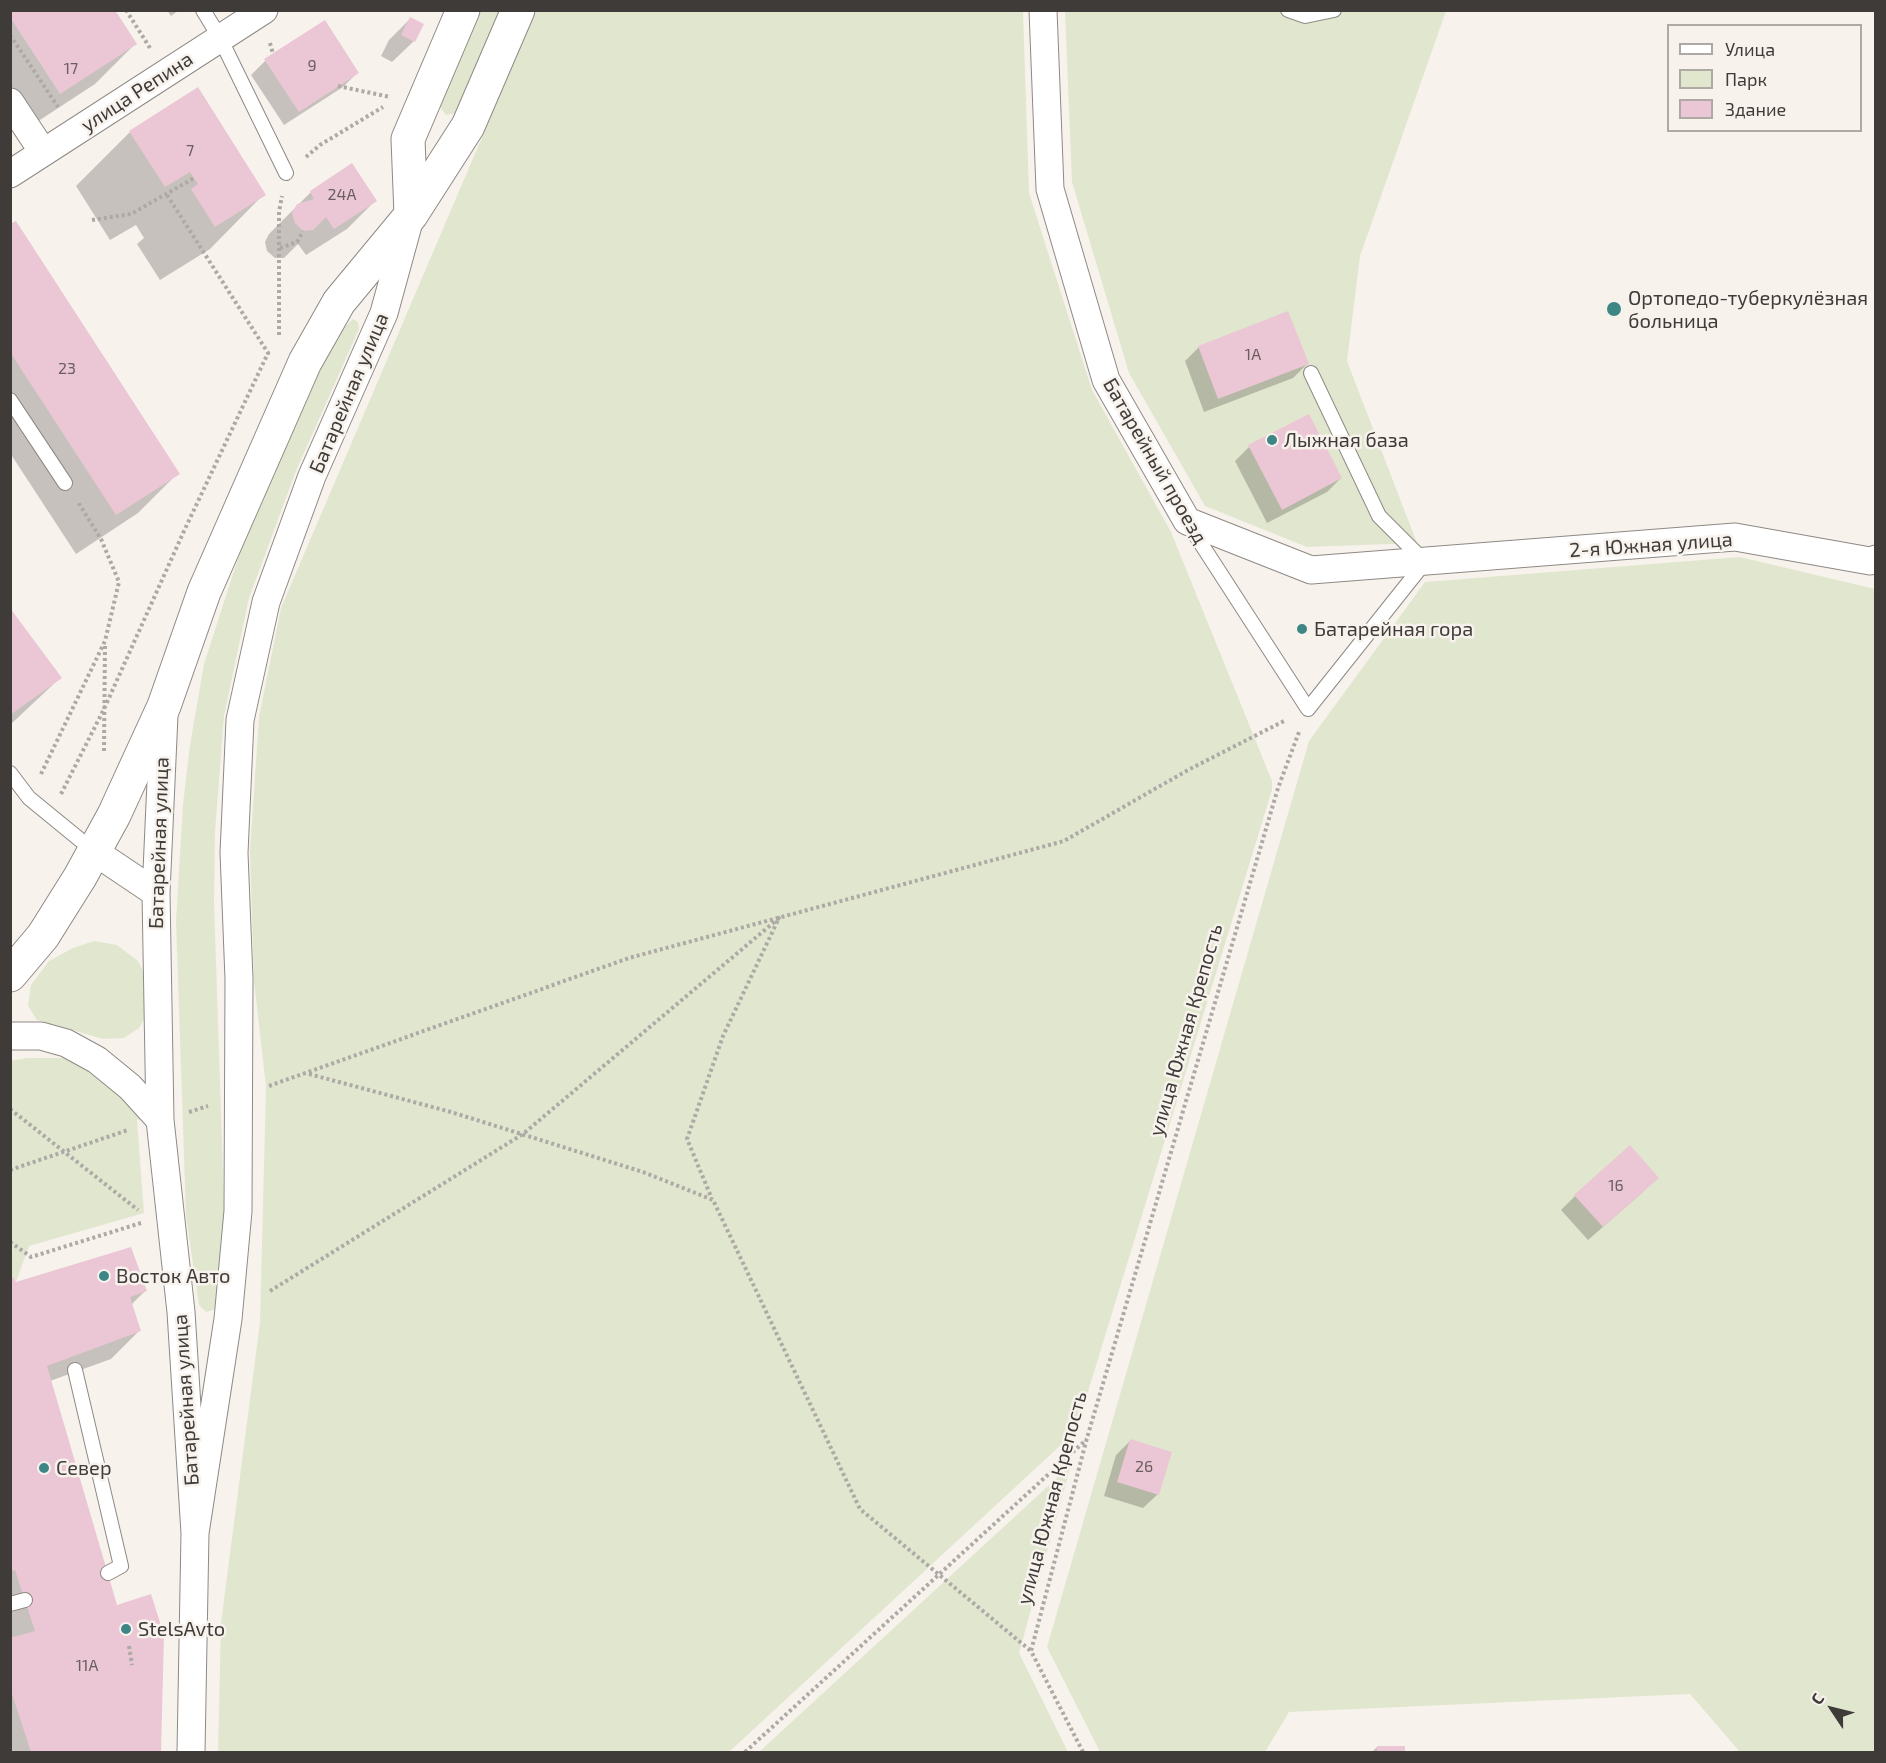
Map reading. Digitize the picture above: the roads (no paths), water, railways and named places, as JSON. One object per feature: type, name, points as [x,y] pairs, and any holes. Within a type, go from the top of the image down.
[{"type":"street","name":"улица Репина","points":[[10,174],[264,10]]},
{"type":"street","name":"Батарейная улица","points":[[195,1533],[228,1319],[238,1211],[239,979],[234,853],[240,720],[266,602],[312,477],[384,313],[411,214],[408,139],[463,10]]},
{"type":"street","name":"Батарейная улица","points":[[191,1752],[195,1533],[156,893],[164,706],[204,592],[305,362],[339,302],[411,214],[468,126],[518,10]]},
{"type":"street","name":"Батарейный проезд","points":[[1043,10],[1050,189],[1106,380],[1187,521]]},
{"type":"street","points":[[10,102],[43,153]]},
{"type":"street","name":"2-я Южная улица","points":[[1187,521],[1311,570],[1736,537],[1870,561],[1875,559]]},
{"type":"street","points":[[10,975],[43,936],[95,852],[164,706]]},
{"type":"street","points":[[95,852],[156,893]]},
{"type":"street","points":[[10,1036],[41,1036],[66,1043],[97,1060],[171,1117]]},
{"type":"lane","points":[[203,10],[220,38],[286,173]]},
{"type":"lane","points":[[1288,10],[1305,16],[1334,10]]},
{"type":"lane","points":[[1311,373],[1379,516],[1425,562]]},
{"type":"lane","points":[[10,400],[65,483]]},
{"type":"lane","name":"Батарейный проезд","points":[[1187,521],[1308,709],[1425,562]]},
{"type":"lane","points":[[10,773],[29,798],[49,817],[95,852]]},
{"type":"lane","points":[[75,1370],[121,1566],[108,1574]]},
{"type":"lane","points":[[10,1604],[25,1600]]},
{"type":"place","name":"Ортопедо-туберкулёзная больница","points":[[1614,309]]},
{"type":"place","name":"Лыжная база","points":[[1272,440]]},
{"type":"place","name":"Батарейная гора","points":[[1302,629]]},
{"type":"place","name":"Восток Авто","points":[[104,1276]]},
{"type":"place","name":"Север","points":[[44,1468]]},
{"type":"place","name":"StelsAvto","points":[[126,1629]]}]
